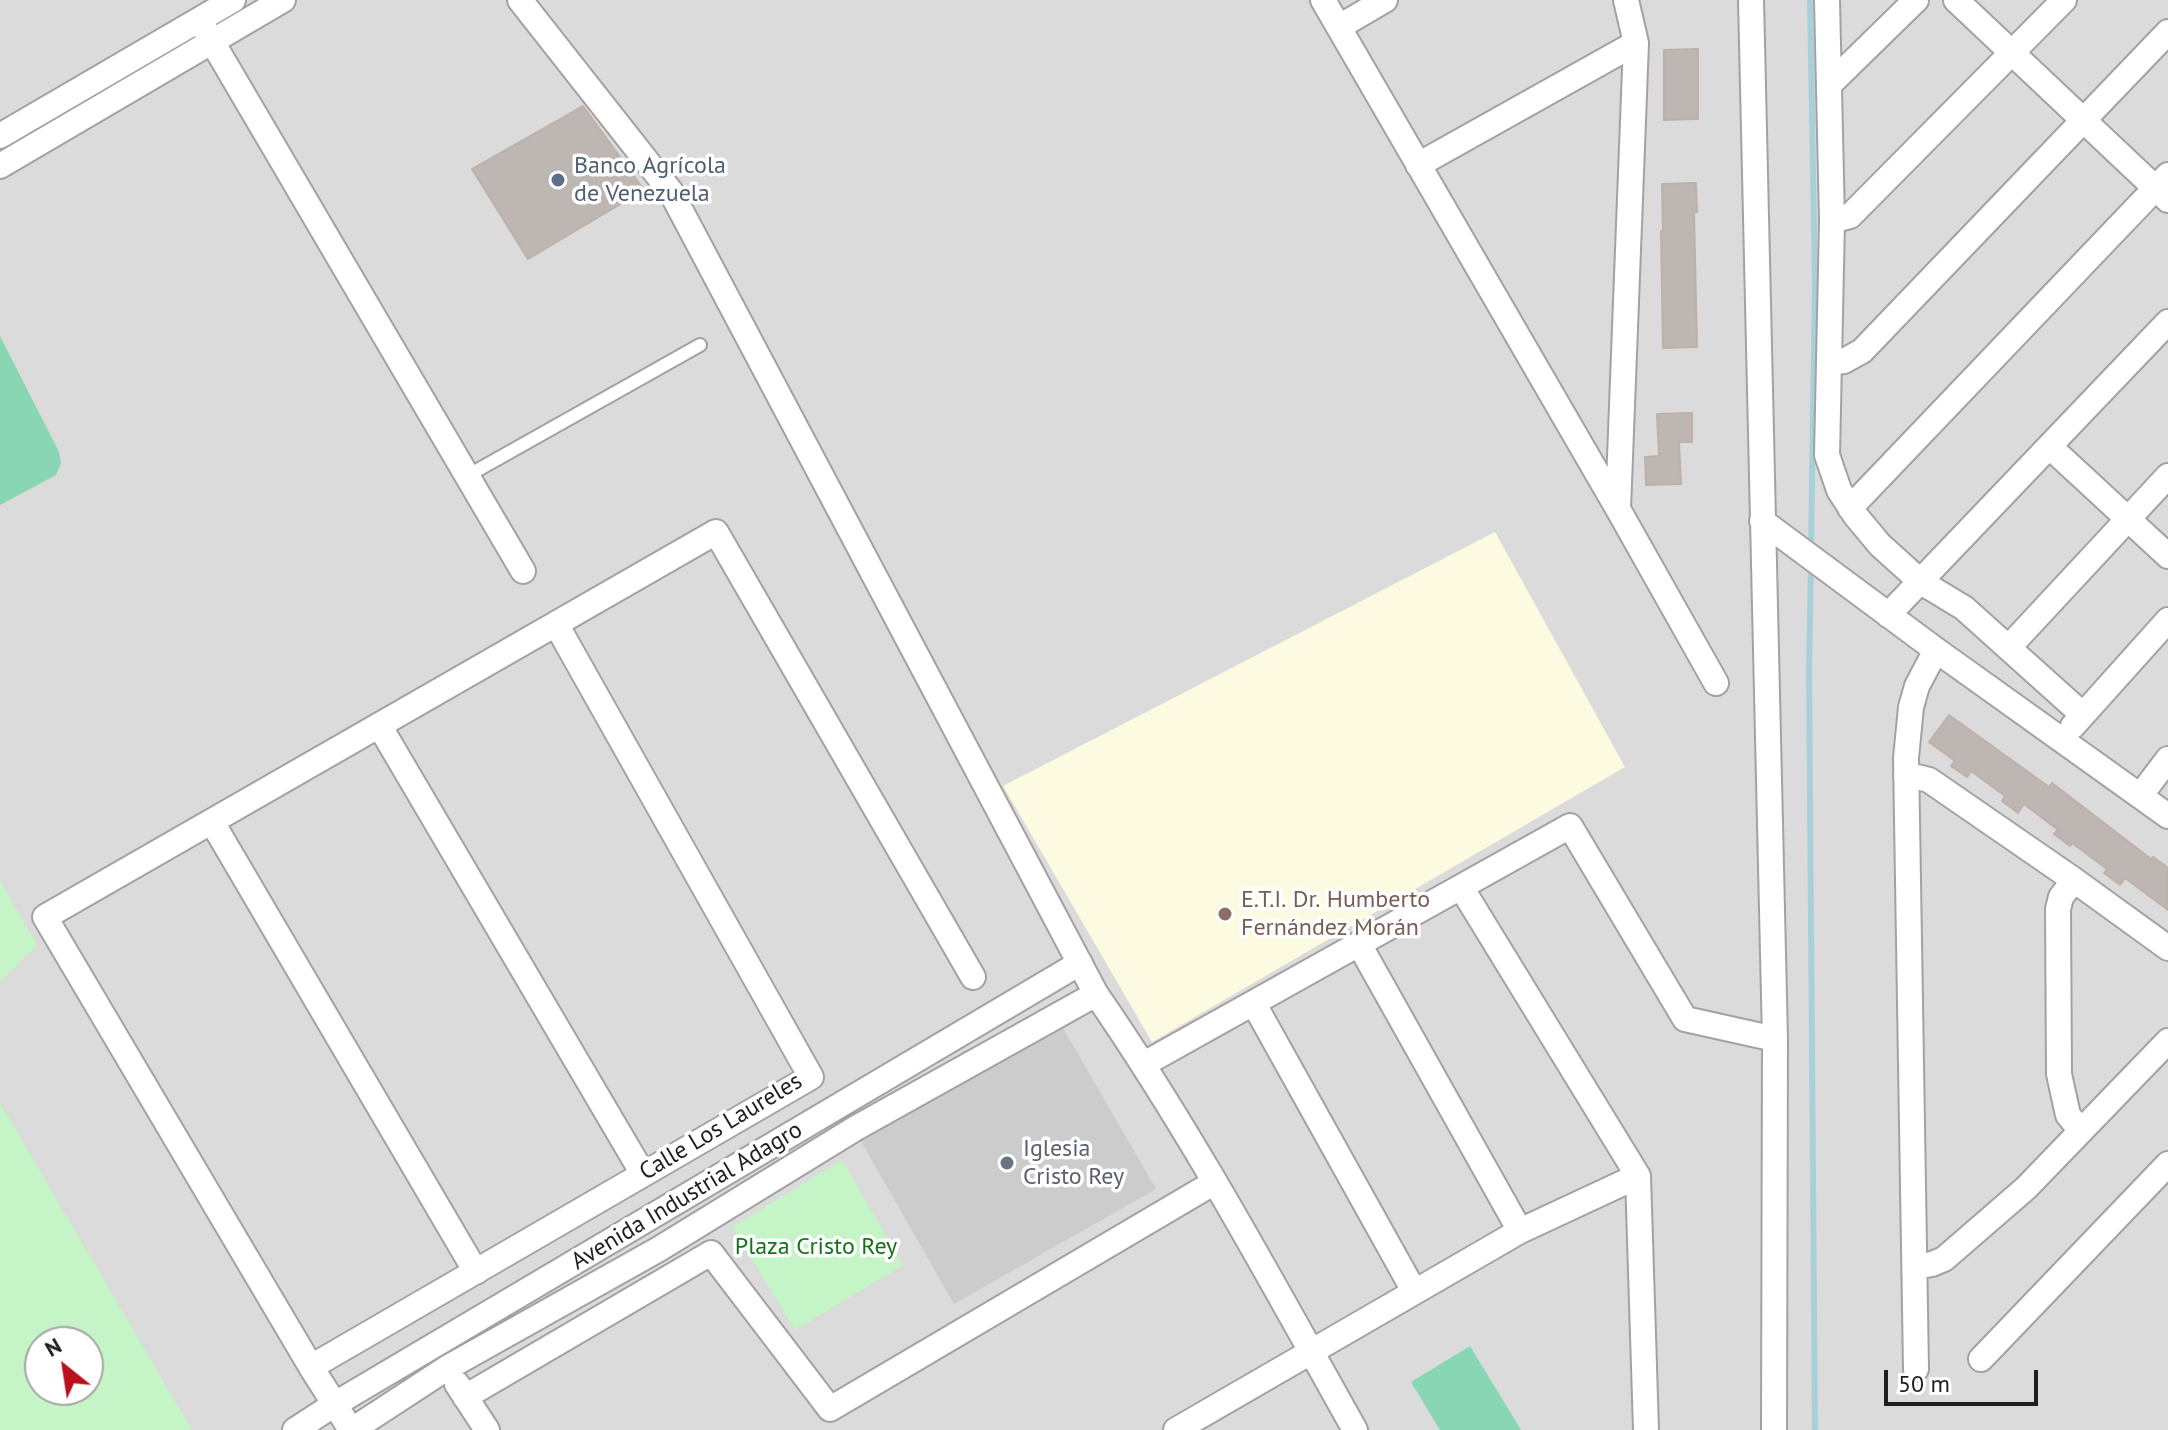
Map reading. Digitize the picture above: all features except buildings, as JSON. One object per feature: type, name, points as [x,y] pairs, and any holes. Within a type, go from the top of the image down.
[{"type":"street","points":[[0,166],[206,31],[233,0]]},
{"type":"street","points":[[0,136],[206,31],[283,0]]},
{"type":"street","points":[[520,0],[671,192],[1096,994],[1144,1064],[1215,1182],[1355,1430]]},
{"type":"street","points":[[1323,0],[1716,683]]},
{"type":"street","points":[[1339,27],[1385,0]]},
{"type":"street","points":[[1618,509],[1636,43],[1626,0]]},
{"type":"street","points":[[1751,0],[1775,1039],[1774,1430]]},
{"type":"street","points":[[1827,0],[1832,221],[1827,455],[1839,490],[1880,545],[1921,582],[1964,608],[2082,714]]},
{"type":"street","points":[[1829,85],[1916,0]]},
{"type":"street","points":[[1850,508],[2164,188],[2084,120],[1956,0]]},
{"type":"street","points":[[1832,221],[1850,216],[2064,0]]},
{"type":"street","points":[[206,31],[523,571]]},
{"type":"street","points":[[1829,363],[1844,361],[1862,351],[2168,32]]},
{"type":"street","points":[[1418,165],[1636,43]]},
{"type":"street","points":[[1888,615],[2168,322]]},
{"type":"street","points":[[2050,447],[2168,556]]},
{"type":"street","points":[[2009,647],[2168,476]]},
{"type":"street","points":[[1762,521],[2168,816]]},
{"type":"street","points":[[352,1430],[311,1367],[45,917],[716,532],[973,977]]},
{"type":"street","points":[[2062,741],[2082,714],[2168,620]]},
{"type":"street","name":"Calle Los Laureles","points":[[311,1367],[811,1077],[556,624]]},
{"type":"street","points":[[1916,1369],[1906,776],[1911,707],[1917,686],[1936,650]]},
{"type":"street","points":[[379,725],[643,1174]]},
{"type":"street","points":[[2140,796],[2168,759]]},
{"type":"street","points":[[1906,776],[1929,780],[2168,948]]},
{"type":"street","points":[[212,822],[476,1272]]},
{"type":"street","points":[[1144,1064],[1570,826],[1685,1019],[1775,1039]]},
{"type":"street","points":[[2074,880],[2061,897],[2058,909],[2059,1074],[2068,1115],[2081,1131]]},
{"type":"street","points":[[1461,887],[1638,1176],[1646,1430]]},
{"type":"street","points":[[1359,944],[1520,1231]]},
{"type":"street","name":"Avenida Industrial Adagro","points":[[295,1430],[1080,963]]},
{"type":"street","name":"Avenida Industrial Adagro","points":[[352,1430],[447,1368],[659,1249],[856,1128],[1096,994]]},
{"type":"street","points":[[1254,1004],[1414,1291]]},
{"type":"street","points":[[1915,1267],[1944,1259],[2026,1188],[2168,1041]]},
{"type":"street","points":[[1981,1359],[2168,1164]]},
{"type":"street","points":[[1176,1430],[1520,1231],[1638,1176]]},
{"type":"street","points":[[465,1397],[711,1253],[830,1409],[1215,1182]]},
{"type":"street","points":[[447,1368],[487,1430]]},
{"type":"lane","points":[[467,476],[700,345]]},
{"type":"shaded area","points":[[0,0],[2168,0],[2168,1430],[0,1430]]},
{"type":"shaded area","name":"E.T.I. Dr. Humberto Fernández Morán","points":[[1495,532],[1625,767],[1152,1042],[1003,786]]},
{"type":"shaded area","name":"Iglesia Cristo Rey","points":[[1059,1021],[1156,1189],[954,1304],[858,1136]]},
{"type":"green space","points":[[0,336],[59,452],[61,464],[56,475],[0,505]]},
{"type":"green space","points":[[0,880],[37,945],[0,982]]},
{"type":"green space","points":[[0,1103],[192,1430],[0,1430]]},
{"type":"green space","name":"Plaza Cristo Rey","points":[[842,1160],[903,1265],[795,1330],[732,1227]]},
{"type":"green space","points":[[1470,1346],[1521,1430],[1440,1430],[1411,1382]]},
{"type":"waterway","points":[[1810,0],[1815,286],[1811,548]]},
{"type":"waterway","points":[[1811,564],[1809,669],[1815,1430]]},
{"type":"place","name":"Banco Agrícola de Venezuela","points":[[558,180]]},
{"type":"place","name":"E.T.I. Dr. Humberto Fernández Morán","points":[[1225,914]]},
{"type":"place","name":"Iglesia Cristo Rey","points":[[1007,1163]]}]
